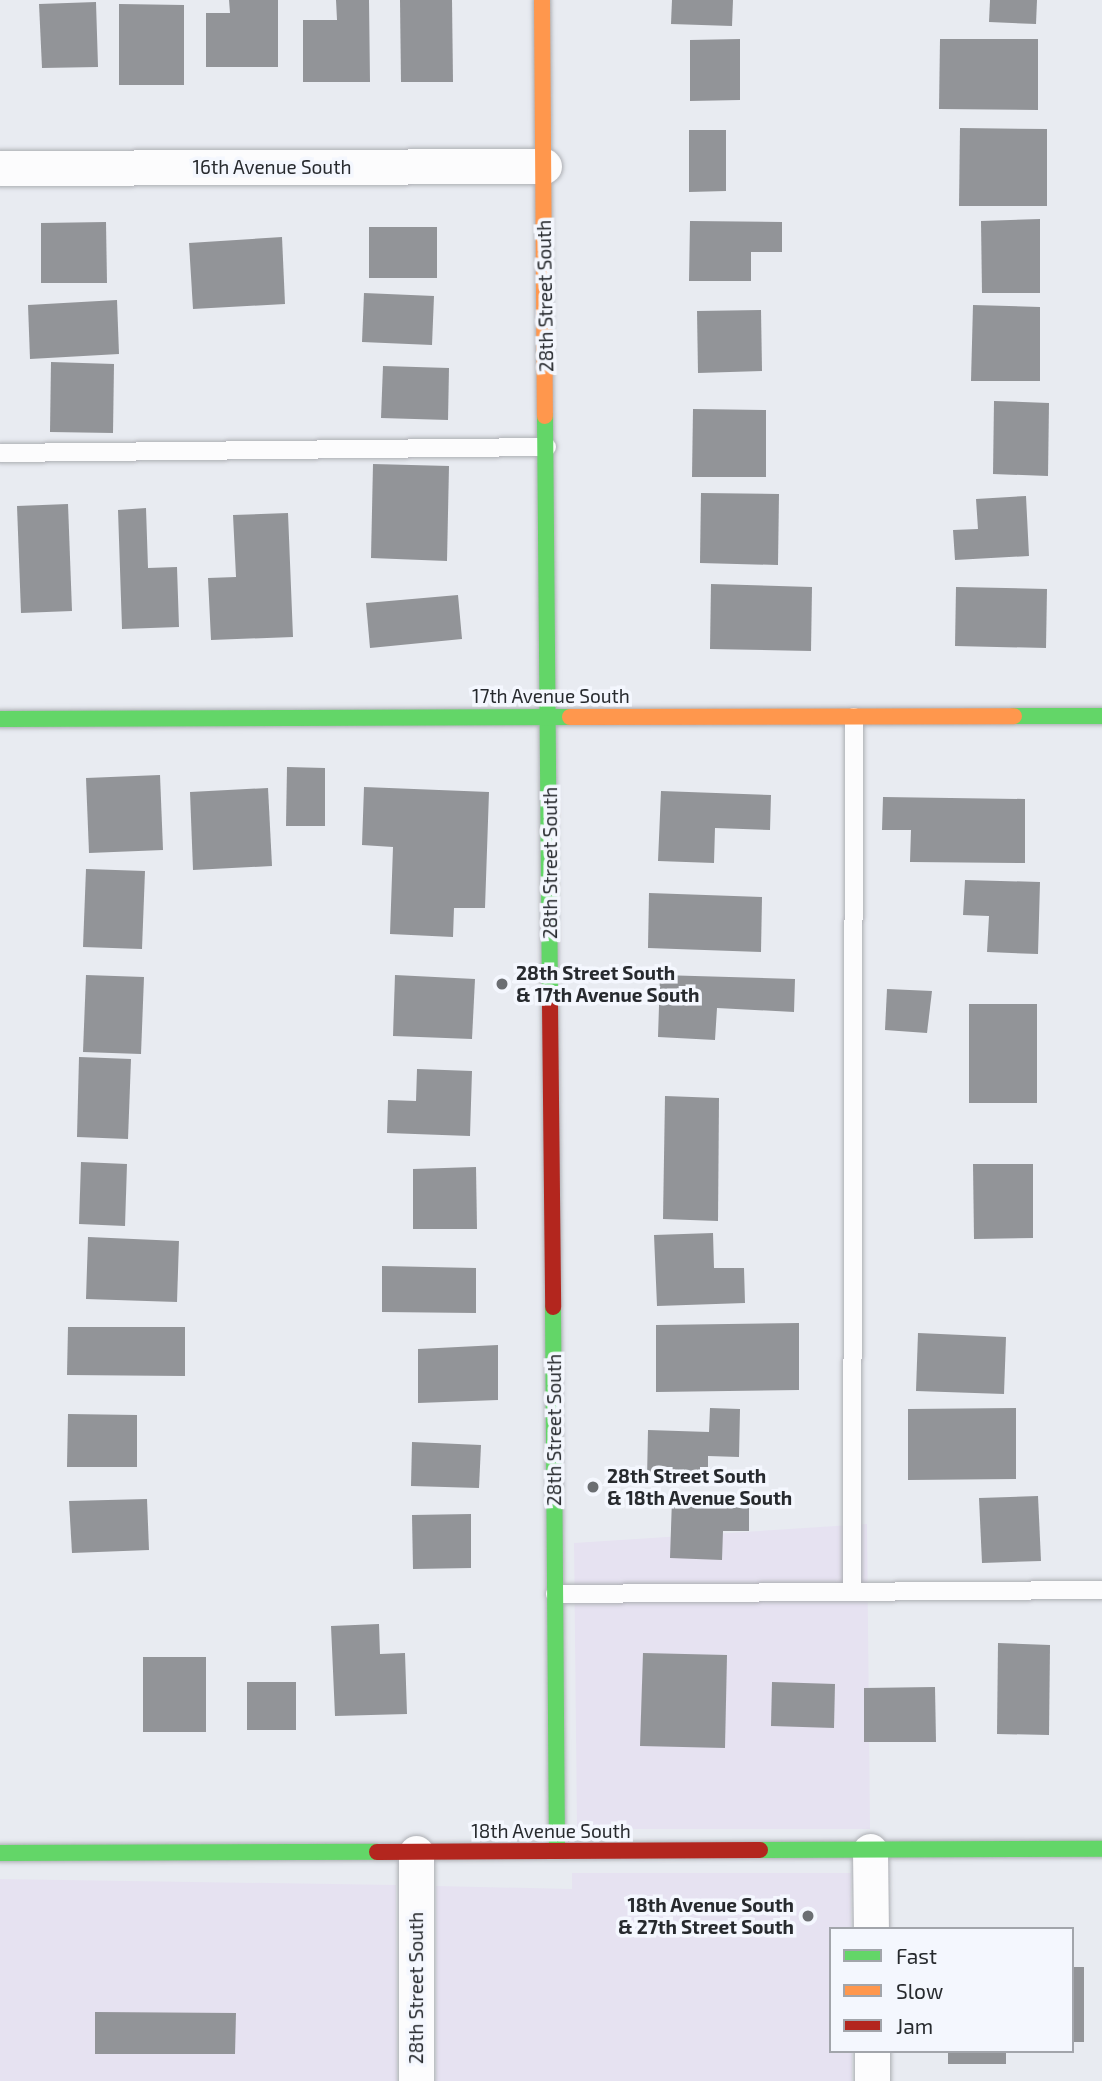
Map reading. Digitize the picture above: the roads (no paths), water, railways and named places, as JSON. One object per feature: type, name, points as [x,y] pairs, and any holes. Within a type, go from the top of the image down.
[{"type":"street","name":"28th Street South","points":[[542,0],[557,1851]]},
{"type":"street","name":"16th Avenue South","points":[[0,168],[544,166]]},
{"type":"street","name":"17th Avenue South","points":[[0,719],[1102,716]]},
{"type":"street","name":"18th Avenue South","points":[[0,1853],[1102,1849]]},
{"type":"street","points":[[870,1851],[871,1927]]},
{"type":"street","name":"28th Street South","points":[[416,1853],[416,2081]]},
{"type":"street","points":[[872,2053],[872,2081]]},
{"type":"lane","points":[[0,453],[547,447]]},
{"type":"lane","points":[[852,1591],[853,717]]},
{"type":"lane","points":[[555,1594],[1102,1590]]},
{"type":"place","name":"28th Street South & 17th Avenue South","points":[[502,984]]},
{"type":"place","name":"28th Street South & 18th Avenue South","points":[[593,1487]]},
{"type":"place","name":"18th Avenue South & 27th Street South","points":[[808,1916]]}]
